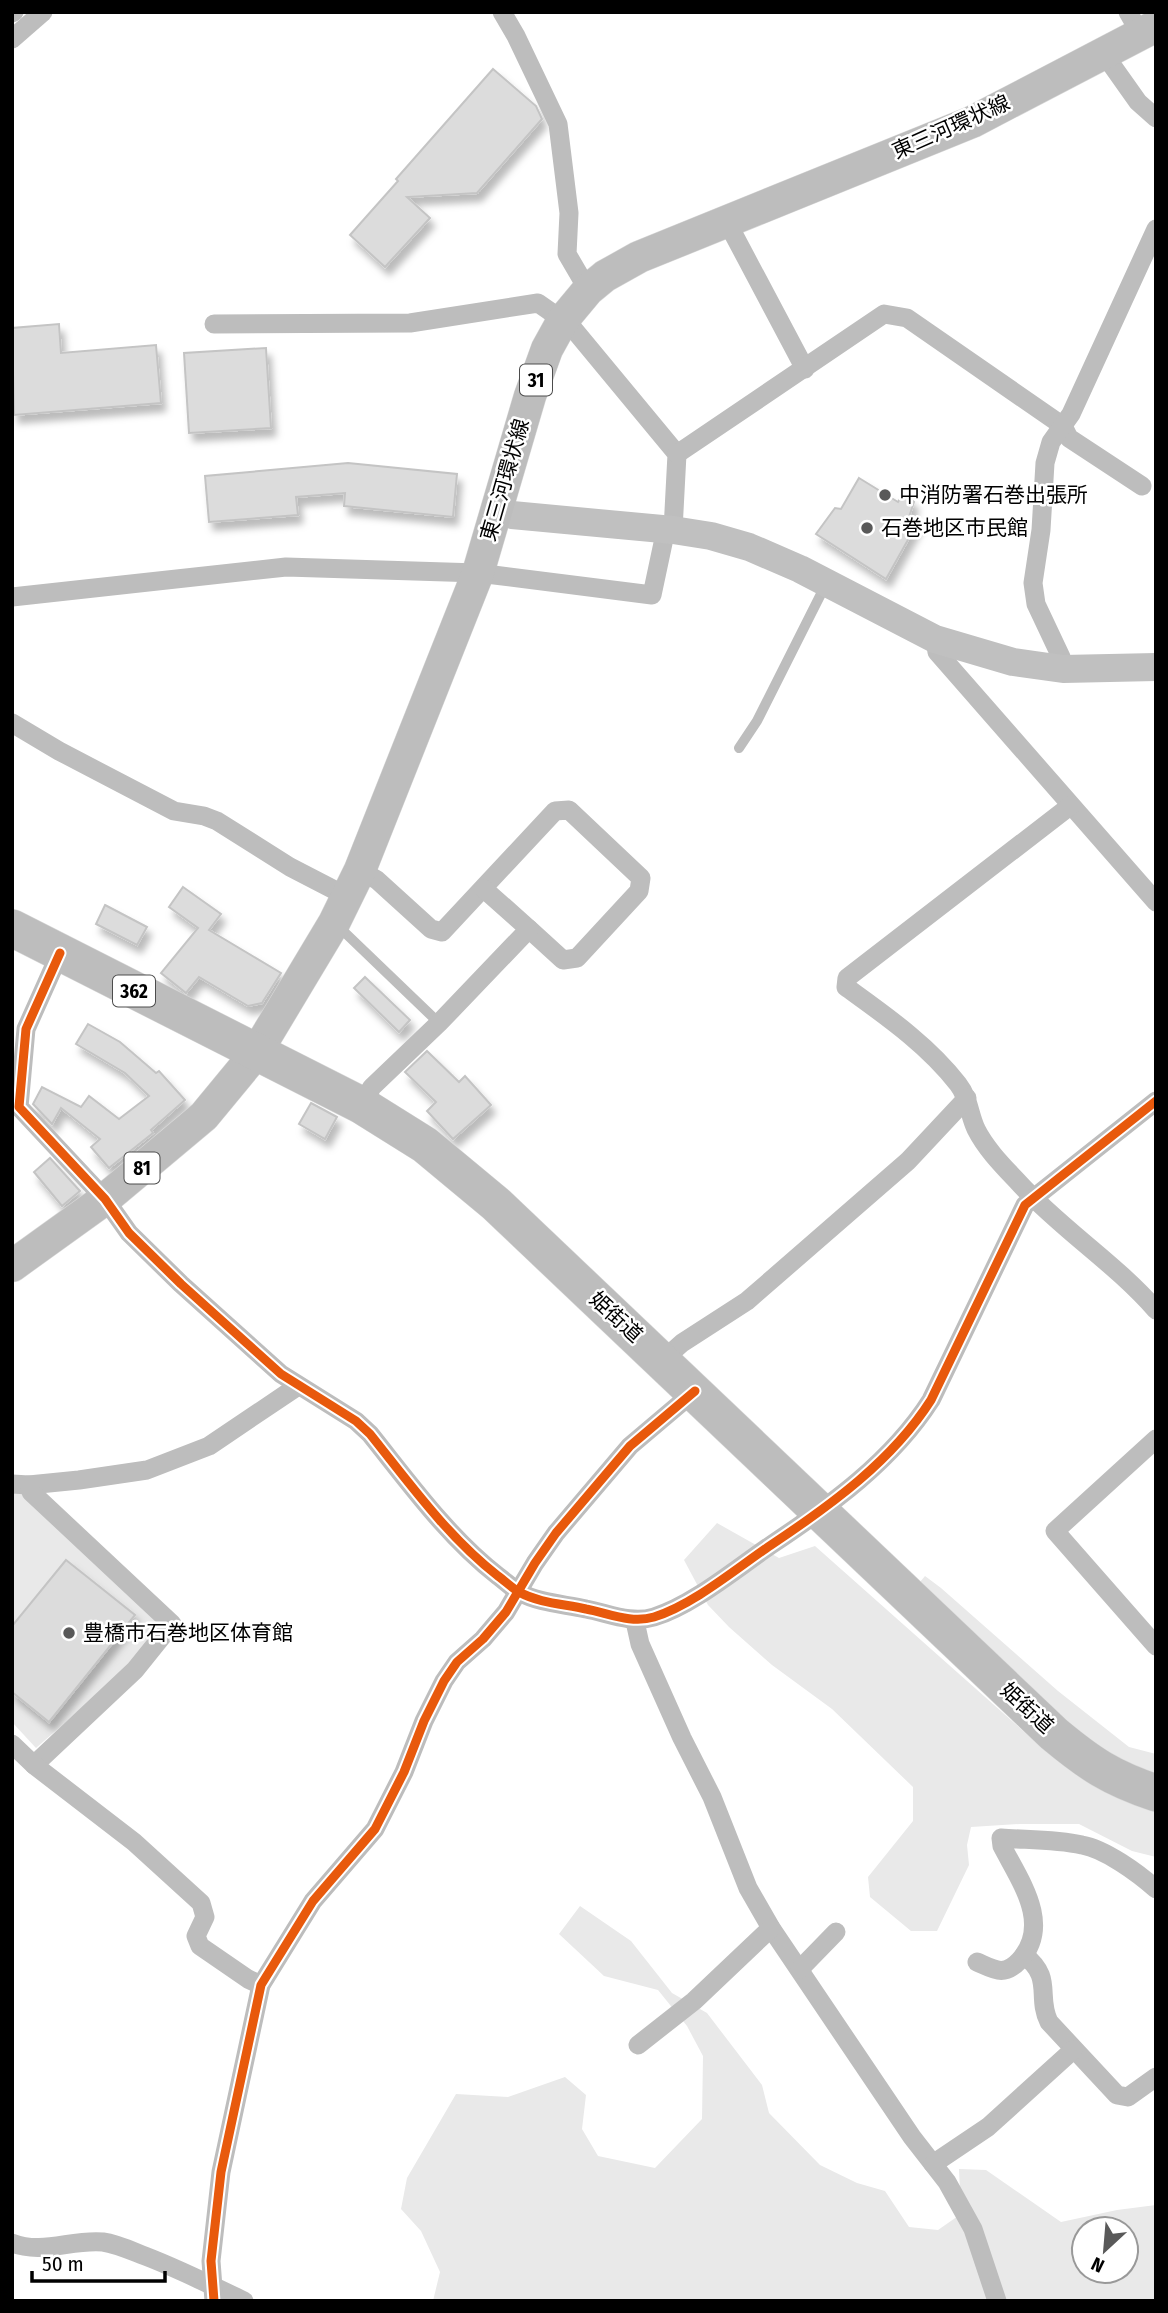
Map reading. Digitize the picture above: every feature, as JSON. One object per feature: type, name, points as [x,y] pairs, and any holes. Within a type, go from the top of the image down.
[{"type":"highway","name":"姫街道","points":[[12,928],[361,1105],[425,1144],[496,1204],[663,1360],[1054,1734],[1092,1765],[1127,1784],[1156,1793]]},
{"type":"main road","name":"東三河環状線","points":[[256,1053],[347,896],[478,573],[530,396],[547,349],[563,320],[588,290],[605,276],[639,257],[972,122],[1104,54],[1141,24]]},
{"type":"main road","name":"81","points":[[12,1266],[104,1199],[204,1116],[256,1053]]},
{"type":"street","points":[[12,40],[43,12]]},
{"type":"street","points":[[502,12],[558,124],[569,212],[567,254],[588,290]]},
{"type":"street","points":[[1104,54],[1138,102],[1156,118]]},
{"type":"street","points":[[726,220],[805,369]]},
{"type":"street","points":[[1063,669],[1061,657],[1035,604],[1033,583],[1041,530],[1045,463],[1051,442],[1063,426],[1156,229]]},
{"type":"street","points":[[12,597],[286,567],[478,573],[652,595],[669,530],[677,454],[571,326],[538,303],[410,323],[214,324]]},
{"type":"street","points":[[677,454],[884,314],[895,314],[907,318],[1063,426],[1069,438],[1142,486]]},
{"type":"street","points":[[496,510],[512,515],[669,530],[710,536],[749,547],[827,583],[935,639],[1013,662],[1063,669],[1156,667]]},
{"type":"street","points":[[935,639],[937,652],[1156,902]]},
{"type":"street","points":[[12,723],[59,751],[174,811],[205,816],[217,821],[290,867],[347,896],[377,880],[432,929],[442,932],[555,811],[569,810],[641,878],[639,891],[577,958],[563,960],[484,889]]},
{"type":"street","points":[[1070,806],[847,978],[846,987],[919,1044],[958,1084],[967,1098],[975,1126],[986,1146],[1042,1208],[1116,1270],[1156,1310]]},
{"type":"street","points":[[361,1105],[372,1087],[439,1023],[529,929]]},
{"type":"street","points":[[60,953],[26,1029],[19,1107],[104,1199],[129,1233],[181,1284],[281,1374],[356,1421],[370,1434],[450,1532],[484,1565],[519,1592],[540,1600],[637,1620],[655,1617],[698,1595],[852,1487],[916,1423],[931,1400],[1025,1205],[1156,1101]]},
{"type":"street","points":[[663,1360],[682,1343],[747,1301],[908,1161],[967,1098]]},
{"type":"street","points":[[20,1484],[79,1480],[147,1470],[209,1446],[298,1386]]},
{"type":"street","points":[[214,2293],[211,2261],[221,2172],[261,1985],[313,1901],[375,1829],[388,1807],[424,1721],[457,1662],[506,1612],[556,1533],[630,1446],[695,1391]]},
{"type":"street","points":[[1156,1439],[1055,1531],[1156,1646]]},
{"type":"street","points":[[20,1484],[32,1492],[172,1624],[135,1670],[34,1765]]},
{"type":"street","points":[[637,1620],[640,1644],[712,1797],[733,1856],[748,1888],[771,1928],[905,2126],[947,2182],[973,2229],[997,2301]]},
{"type":"street","points":[[12,1744],[34,1765],[134,1842],[201,1903],[205,1917],[196,1936],[200,1946],[261,1985]]},
{"type":"street","points":[[977,1962],[998,1971],[1012,1969],[1024,1955],[1035,1932],[1028,1898],[1002,1846],[1001,1838],[1085,1845],[1143,1877],[1156,1889]]},
{"type":"street","points":[[638,2045],[694,2000],[771,1928]]},
{"type":"street","points":[[800,1969],[836,1932]]},
{"type":"street","points":[[1024,1955],[1033,1961],[1042,1977],[1045,1987],[1043,2009],[1049,2022],[1117,2095],[1128,2097],[1156,2077]]},
{"type":"street","points":[[933,2164],[988,2127],[1073,2050]]},
{"type":"street","points":[[12,2243],[25,2248],[40,2249],[85,2242],[106,2242],[177,2269],[214,2293],[244,2301]]},
{"type":"lane","points":[[739,748],[757,721],[827,583]]},
{"type":"lane","points":[[347,896],[439,1023]]},
{"type":"shaded area","points":[[12,1489],[23,1489],[164,1625],[130,1666],[36,1748],[12,1722]]},
{"type":"shaded area","points":[[717,1523],[779,1558],[815,1546],[1047,1752],[1156,1811],[1156,1857],[1132,1851],[1079,1824],[971,1827],[967,1845],[969,1865],[937,1931],[911,1931],[870,1897],[868,1877],[913,1821],[913,1787],[832,1709],[772,1665],[708,1605],[684,1560]]},
{"type":"shaded area","points":[[925,1576],[1058,1691],[1129,1747],[1156,1754],[1156,1777],[1096,1749],[920,1582]]},
{"type":"shaded area","points":[[580,1906],[631,1941],[672,1993],[707,2013],[762,2085],[769,2113],[820,2165],[857,2183],[885,2191],[909,2227],[938,2230],[961,2214],[959,2169],[986,2170],[1061,2222],[1070,2220],[1070,2285],[1140,2285],[1140,2215],[1094,2215],[1156,2205],[1156,2301],[433,2301],[440,2272],[421,2231],[401,2209],[407,2178],[456,2094],[508,2097],[565,2077],[586,2095],[582,2129],[598,2156],[655,2168],[702,2119],[703,2056],[687,2026],[658,1990],[604,1976],[559,1934]]},
{"type":"building","points":[[493,69],[536,106],[542,119],[477,193],[407,197],[430,218],[385,267],[350,235]]},
{"type":"building","points":[[59,324],[61,353],[156,345],[161,403],[14,415],[12,328]]},
{"type":"building","points":[[266,348],[271,428],[189,433],[184,353]]},
{"type":"building","points":[[348,463],[457,474],[453,517],[344,506],[345,493],[296,497],[298,515],[209,522],[205,476]]},
{"type":"building","name":"石巻地区市民館","points":[[859,478],[898,502],[903,494],[914,502],[909,517],[918,522],[886,579],[816,534],[835,508],[841,509]]},
{"type":"building","points":[[183,887],[221,914],[209,930],[281,973],[262,1003],[248,1006],[199,977],[186,993],[161,973],[198,928],[169,907]]},
{"type":"building","points":[[105,905],[147,927],[137,945],[96,924]]},
{"type":"building","points":[[365,977],[410,1020],[399,1032],[354,988]]},
{"type":"building","points":[[88,1024],[120,1042],[156,1073],[159,1071],[185,1100],[151,1130],[153,1133],[109,1168],[91,1147],[100,1139],[61,1108],[52,1124],[33,1104],[42,1087],[81,1107],[89,1096],[119,1119],[149,1096],[125,1073],[76,1044]]},
{"type":"building","points":[[427,1051],[459,1082],[465,1076],[491,1105],[453,1139],[427,1111],[436,1102],[405,1072]]},
{"type":"building","points":[[311,1103],[337,1117],[325,1139],[299,1124]]},
{"type":"building","points":[[50,1158],[80,1191],[62,1206],[34,1172]]},
{"type":"building","points":[[66,1560],[135,1615],[49,1722],[12,1692],[12,1626]]},
{"type":"cycle path","points":[[60,953],[26,1029],[19,1107],[105,1199],[129,1233],[181,1284],[281,1374],[356,1421],[370,1434],[430,1509],[480,1561],[514,1589],[527,1596],[628,1619],[654,1617],[699,1595],[838,1498],[879,1462],[898,1443],[931,1400],[1025,1205],[1156,1101]]},
{"type":"cycle path","points":[[214,2301],[211,2261],[221,2172],[261,1985],[313,1901],[375,1829],[404,1772],[424,1721],[457,1662],[483,1639],[506,1612],[556,1533],[630,1446],[695,1391]]},
{"type":"place","name":"中消防署石巻出張所","points":[[885,495]]},
{"type":"place","name":"石巻地区市民館","points":[[867,528]]},
{"type":"place","name":"豊橋市石巻地区体育館","points":[[69,1633]]}]
